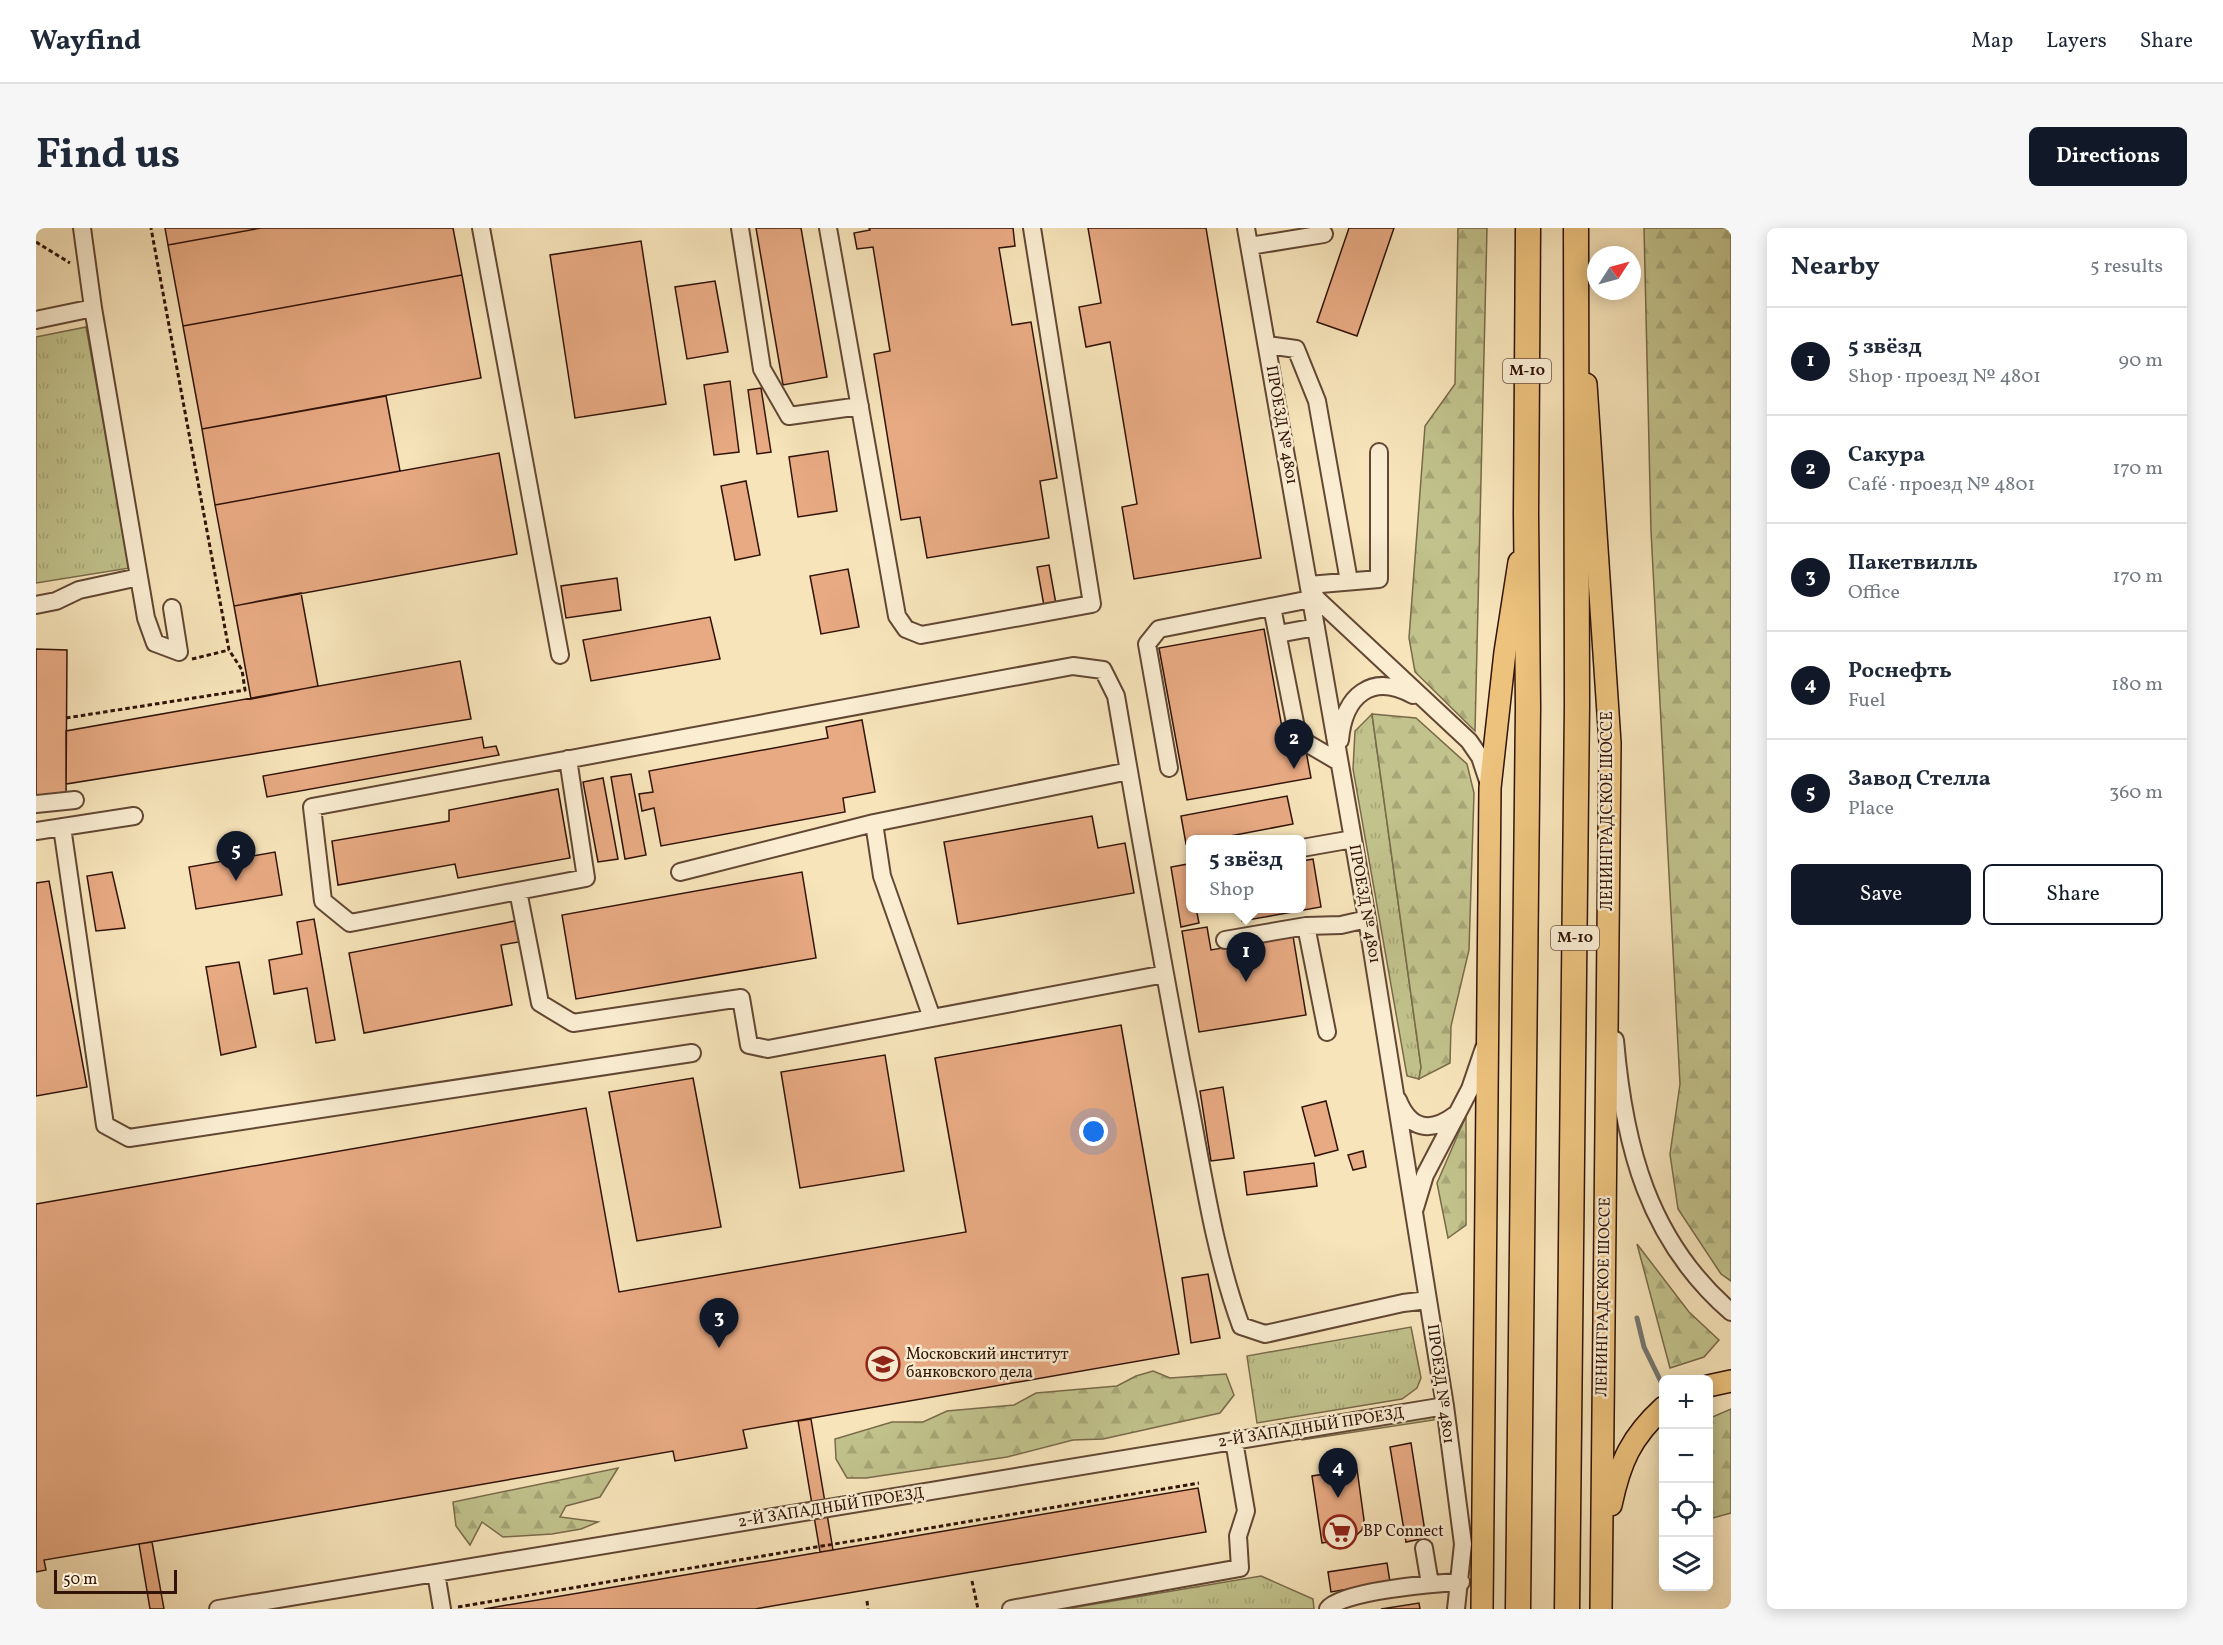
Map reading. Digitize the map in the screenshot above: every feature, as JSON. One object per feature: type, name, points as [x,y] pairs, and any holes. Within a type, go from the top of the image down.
[{"type":"highway","name":"М-10","points":[[1518,1609],[1528,707],[1526,514],[1528,228]]},
{"type":"highway","name":"ЛЕНИНГРАДСКОЕ ШОССЕ","points":[[1567,1609],[1577,705],[1576,228]]},
{"type":"main road","name":"ЛЕНИНГРАДСКОЕ ШОССЕ","points":[[1577,267],[1597,513],[1610,743],[1601,1609]]},
{"type":"main road","name":"М-10","points":[[1482,1609],[1490,788],[1505,652],[1526,514]]},
{"type":"main road","points":[[1713,1385],[1731,1381]]},
{"type":"main road","points":[[1602,1553],[1624,1455],[1641,1428],[1659,1412]]},
{"type":"main road","points":[[1476,1609],[1483,1586]]},
{"type":"street","points":[[82,228],[93,308],[146,618],[155,643],[179,652],[172,608]]},
{"type":"street","points":[[481,228],[560,655]]},
{"type":"street","points":[[740,228],[762,369],[789,416],[860,406]]},
{"type":"street","points":[[828,228],[897,616],[906,629],[921,635],[1092,604],[1032,228]]},
{"type":"street","name":"ПРОЕЗД № 4801","points":[[1246,228],[1367,919],[1428,1300],[1463,1544],[1461,1582],[1456,1609]]},
{"type":"street","points":[[1250,246],[1324,234]]},
{"type":"street","points":[[36,320],[93,308]]},
{"type":"street","points":[[1267,345],[1296,349],[1317,401],[1349,581]]},
{"type":"street","points":[[1169,768],[1147,644],[1159,629],[1272,607],[1310,592],[1349,581],[1378,579],[1379,452]]},
{"type":"street","points":[[36,605],[56,601],[79,590],[140,577]]},
{"type":"street","points":[[1310,592],[1469,741],[1480,757],[1490,788]]},
{"type":"street","points":[[1272,607],[1298,738],[1339,762],[1342,723],[1355,698],[1367,688],[1382,685],[1400,688],[1426,702]]},
{"type":"street","points":[[1278,634],[1316,627]]},
{"type":"street","points":[[568,759],[586,878],[350,923],[323,901],[312,807],[568,759],[1073,666],[1103,670],[1116,696],[1164,974],[1215,1233],[1229,1293],[1241,1326],[1265,1334],[1428,1300]]},
{"type":"street","points":[[680,872],[874,823],[1129,771]]},
{"type":"street","points":[[36,804],[75,800]]},
{"type":"street","points":[[36,831],[134,816]]},
{"type":"street","points":[[874,823],[882,876],[932,1018]]},
{"type":"street","points":[[62,827],[105,1125],[129,1138],[692,1053]]},
{"type":"street","points":[[1306,848],[1353,838]]},
{"type":"street","points":[[519,891],[540,1004],[573,1023],[741,998],[748,1045],[768,1049],[1164,974]]},
{"type":"street","points":[[1225,940],[1306,926],[1341,925],[1367,919]]},
{"type":"street","points":[[1306,926],[1327,1032]]},
{"type":"street","points":[[1607,943],[1620,1098],[1631,1151],[1657,1217],[1680,1255],[1707,1292],[1731,1312]]},
{"type":"street","points":[[1414,1213],[1425,1175],[1470,1089],[1488,1035]]},
{"type":"street","points":[[1394,1088],[1402,1108],[1419,1125],[1432,1128],[1442,1125],[1458,1112]]},
{"type":"street","name":"2-Й ЗАПАДНЫЙ ПРОЕЗД","points":[[218,1609],[1444,1406]]},
{"type":"street","points":[[1011,1609],[1240,1568],[1239,1536],[1246,1511],[1234,1441]]},
{"type":"street","points":[[1424,1548],[1430,1584]]},
{"type":"street","points":[[436,1573],[449,1608]]},
{"type":"street","points":[[1328,1609],[1337,1602],[1366,1594],[1430,1584],[1461,1582]]},
{"type":"street","points":[[1342,1609],[1366,1594]]},
{"type":"path","points":[[66,718],[245,690],[242,670],[229,650],[151,228]]},
{"type":"path","points":[[36,242],[88,274]]},
{"type":"path","points":[[179,652],[191,659],[229,650]]},
{"type":"path","points":[[449,1608],[1199,1483]]},
{"type":"path","points":[[972,1581],[978,1609]]},
{"type":"path","points":[[867,1601],[868,1609]]},
{"type":"green space","points":[[1458,228],[1487,228],[1475,731],[1415,672],[1409,638],[1425,426],[1455,384]]},
{"type":"green space","points":[[1644,228],[1731,228],[1731,1281],[1721,1274],[1678,1209],[1670,1154],[1680,1084],[1651,531]]},
{"type":"green space","points":[[86,327],[130,568],[36,583],[36,337]]},
{"type":"green space","points":[[1372,714],[1421,1067],[1419,1079],[1407,1076],[1353,769],[1355,731]]},
{"type":"green space","points":[[1372,714],[1416,718],[1467,764],[1474,793],[1469,950],[1451,1026],[1450,1063],[1419,1079],[1421,1067]]},
{"type":"green space","points":[[1466,1116],[1466,1225],[1448,1238],[1437,1183]]},
{"type":"green space","points":[[1637,1244],[1689,1312],[1719,1340],[1704,1357],[1670,1368]]},
{"type":"green space","points":[[1411,1327],[1421,1378],[1417,1388],[1402,1399],[1257,1423],[1247,1356]]},
{"type":"green space","points":[[1153,1371],[1170,1378],[1226,1374],[1234,1395],[1220,1413],[1103,1439],[1073,1440],[1007,1457],[866,1478],[847,1478],[836,1459],[835,1439],[892,1422],[923,1422],[947,1411],[1014,1405],[1036,1393],[1117,1386],[1136,1376]]},
{"type":"green space","points":[[1431,1406],[1434,1420],[1302,1440],[1300,1430]]},
{"type":"green space","points":[[1731,1409],[1731,1513],[1713,1518],[1713,1429],[1713,1417]]},
{"type":"green space","points":[[618,1468],[600,1497],[566,1506],[560,1517],[598,1522],[581,1529],[552,1534],[503,1537],[482,1522],[470,1545],[456,1526],[453,1502]]},
{"type":"green space","points":[[1261,1576],[1313,1599],[1314,1609],[1065,1609]]},
{"type":"building","points":[[165,228],[261,228],[168,245]]},
{"type":"building","points":[[261,228],[453,228],[462,275],[183,326],[168,245]]},
{"type":"building","points":[[756,228],[801,228],[827,377],[783,385]]},
{"type":"building","points":[[869,228],[1013,228],[1015,246],[999,248],[1012,325],[1031,322],[1057,478],[1040,481],[1049,538],[927,558],[920,517],[901,520],[874,354],[890,351],[873,247],[857,249],[854,233],[870,230]]},
{"type":"building","points":[[1088,228],[1206,228],[1261,558],[1134,579],[1122,507],[1137,504],[1110,342],[1086,347],[1079,307],[1101,303]]},
{"type":"building","points":[[1349,228],[1394,228],[1357,336],[1317,322]]},
{"type":"building","points":[[641,241],[666,404],[575,418],[550,255]]},
{"type":"building","points":[[462,275],[481,378],[202,429],[183,326]]},
{"type":"building","points":[[715,281],[728,352],[687,359],[675,287]]},
{"type":"building","points":[[730,381],[739,452],[714,455],[704,385]]},
{"type":"building","points":[[761,388],[771,452],[757,454],[748,390]]},
{"type":"building","points":[[386,396],[400,471],[215,505],[202,429]]},
{"type":"building","points":[[828,451],[837,511],[798,517],[789,457]]},
{"type":"building","points":[[499,453],[517,554],[234,606],[215,505]]},
{"type":"building","points":[[746,481],[760,555],[735,560],[721,486]]},
{"type":"building","points":[[1049,565],[1056,604],[1044,606],[1037,567]]},
{"type":"building","points":[[848,569],[859,627],[821,634],[810,576]]},
{"type":"building","points":[[617,578],[621,610],[566,618],[561,586]]},
{"type":"building","points":[[301,593],[318,686],[251,699],[234,606]]},
{"type":"building","points":[[710,617],[720,659],[591,681],[583,640]]},
{"type":"building","points":[[1264,629],[1287,755],[1306,751],[1311,778],[1187,800],[1159,648]]},
{"type":"building","points":[[36,649],[67,650],[66,797],[36,796]]},
{"type":"building","points":[[460,661],[471,719],[66,784],[66,731]]},
{"type":"building","points":[[862,720],[875,792],[843,798],[845,812],[661,846],[654,808],[642,811],[639,794],[653,792],[649,771],[828,738],[826,727]]},
{"type":"building","points":[[482,737],[484,748],[496,746],[499,755],[267,797],[263,776]]},
{"type":"building","points":[[631,774],[646,855],[625,859],[611,777]]},
{"type":"building","points":[[603,778],[618,859],[598,862],[583,782]]},
{"type":"building","points":[[558,789],[570,858],[458,878],[455,864],[338,885],[332,841],[449,821],[449,810]]},
{"type":"building","points":[[1287,796],[1293,824],[1235,835],[1186,835],[1186,844],[1181,816]]},
{"type":"building","points":[[1092,816],[1098,848],[1125,843],[1134,893],[958,924],[944,842]]},
{"type":"building","points":[[275,852],[282,895],[196,909],[189,867]]},
{"type":"building","points":[[1313,859],[1321,907],[1306,910],[1306,860]]},
{"type":"building","points":[[1186,864],[1186,913],[1197,913],[1199,923],[1181,927],[1171,867]]},
{"type":"building","points":[[112,872],[125,928],[96,931],[87,876]]},
{"type":"building","points":[[802,872],[816,958],[576,999],[562,915]]},
{"type":"building","points":[[49,881],[87,1087],[36,1096],[36,883]]},
{"type":"building","points":[[1241,913],[1287,913],[1242,921]]},
{"type":"building","points":[[314,919],[335,1040],[316,1043],[307,988],[274,994],[269,960],[302,954],[297,922]]},
{"type":"building","points":[[515,921],[519,942],[501,945],[512,1005],[364,1033],[349,953]]},
{"type":"building","points":[[1207,927],[1211,950],[1293,936],[1306,1015],[1199,1032],[1182,931]]},
{"type":"building","points":[[239,962],[256,1047],[221,1055],[206,967]]},
{"type":"building","points":[[1121,1025],[1179,1354],[743,1430],[747,1448],[675,1461],[673,1451],[44,1560],[46,1570],[36,1572],[36,1204],[586,1108],[619,1292],[966,1232],[935,1058]]},
{"type":"building","points":[[885,1055],[904,1171],[800,1188],[781,1072]]},
{"type":"building","points":[[693,1078],[721,1227],[637,1241],[609,1092]]},
{"type":"building","points":[[1223,1087],[1234,1158],[1211,1161],[1200,1091]]},
{"type":"building","points":[[1326,1101],[1338,1150],[1315,1156],[1302,1107]]},
{"type":"building","points":[[1363,1151],[1366,1167],[1353,1170],[1348,1155]]},
{"type":"building","points":[[1314,1163],[1317,1186],[1247,1195],[1244,1172]]},
{"type":"building","points":[[1208,1274],[1220,1338],[1191,1343],[1182,1278]]},
{"type":"building","points":[[811,1419],[833,1550],[820,1552],[798,1421]]},
{"type":"building","points":[[1411,1443],[1426,1538],[1406,1542],[1390,1447]]},
{"type":"building","points":[[1357,1469],[1364,1520],[1362,1530],[1352,1539],[1322,1543],[1312,1476]]},
{"type":"building","points":[[1198,1488],[1206,1532],[755,1609],[484,1609]]},
{"type":"building","points":[[152,1542],[164,1609],[150,1609],[139,1544]]},
{"type":"building","points":[[1387,1563],[1390,1582],[1331,1592],[1328,1572]]},
{"type":"building","points":[[1419,1603],[1420,1609],[1381,1609]]},
{"type":"waterway","points":[[1637,1318],[1644,1347],[1659,1378]]},
{"type":"place","name":"Сакура","points":[[1294,769]]},
{"type":"place","name":"Завод Стелла","points":[[236,881]]},
{"type":"place","name":"5 звёзд","points":[[1246,982]]},
{"type":"place","name":"Пакетвилль","points":[[719,1348]]},
{"type":"place","name":"Московский институт банковского дела","points":[[883,1364]]},
{"type":"place","name":"Роснефть","points":[[1338,1498]]},
{"type":"place","name":"ВР Connect","points":[[1340,1532]]}]
